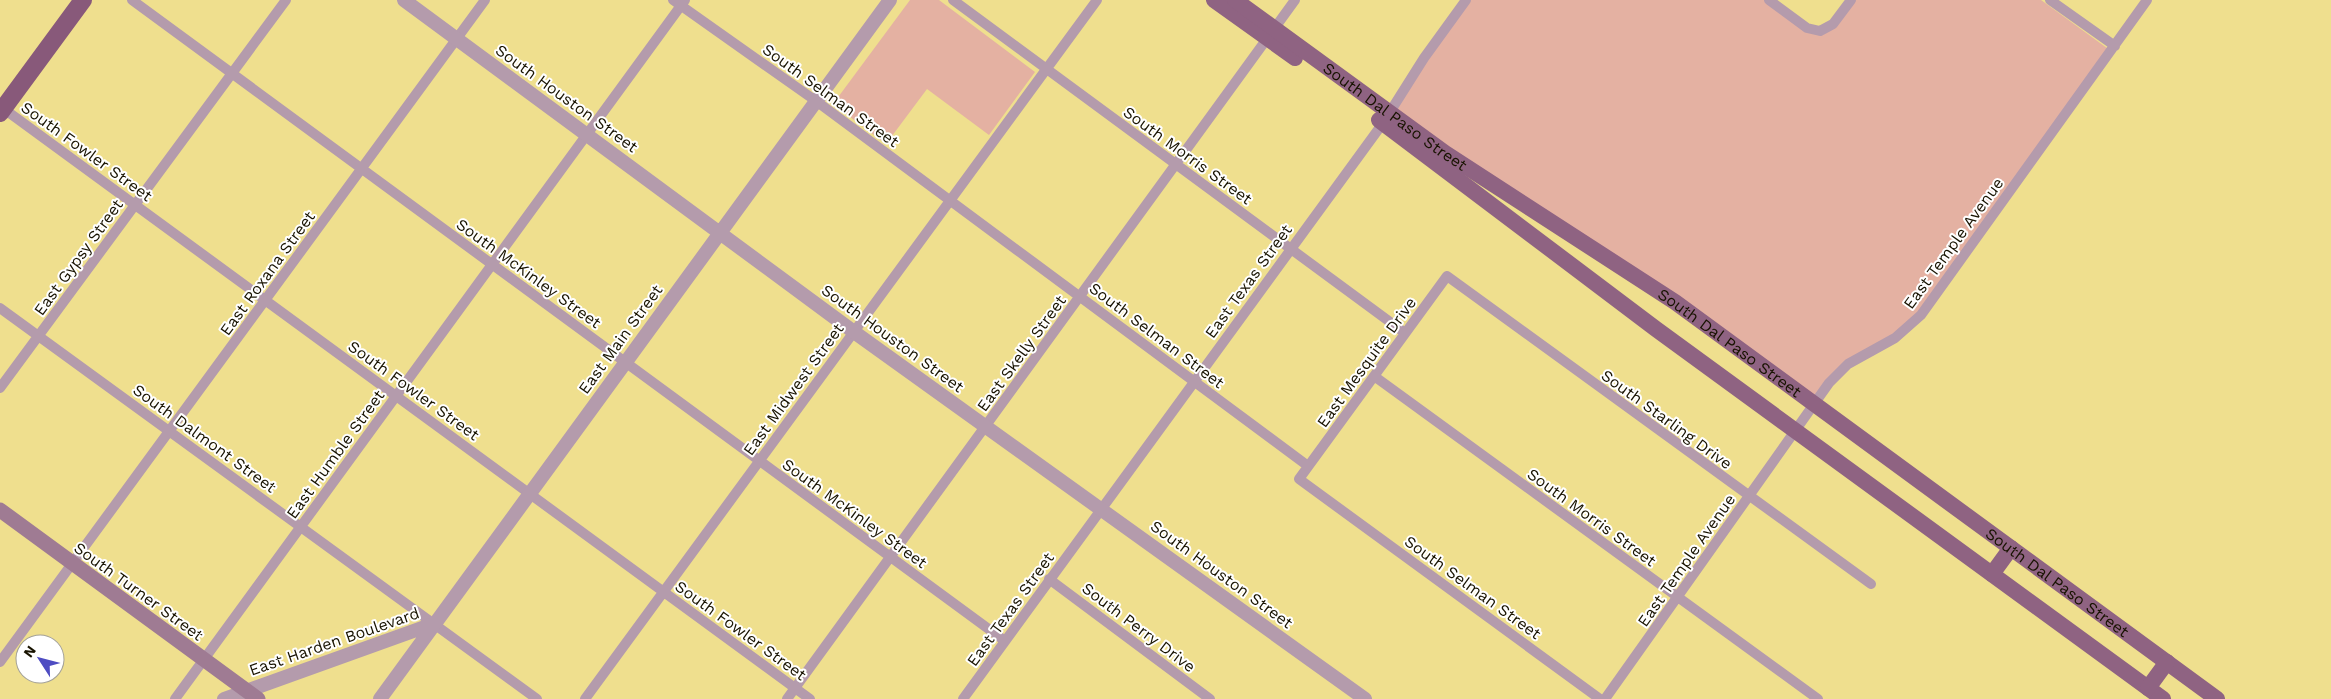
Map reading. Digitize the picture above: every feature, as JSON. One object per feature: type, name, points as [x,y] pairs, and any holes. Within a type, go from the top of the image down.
[{"type":"highway","points":[[1,109],[83,0]]},
{"type":"main road","name":"South Dal Paso Street","points":[[1214,0],[1271,34],[1386,118],[1656,329],[2163,699]]},
{"type":"main road","name":"South Dal Paso Street","points":[[1235,0],[1271,34]]},
{"type":"main road","name":"South Dal Paso Street","points":[[1386,118],[1675,302],[2218,699]]},
{"type":"main road","name":"South Turner Street","points":[[0,510],[252,695]]},
{"type":"main road","points":[[1992,574],[2011,548]]},
{"type":"main road","points":[[2148,688],[2167,662]]},
{"type":"street","name":"South McKinley Street","points":[[132,0],[1005,641]]},
{"type":"street","name":"East Gypsy Street","points":[[0,388],[286,0]]},
{"type":"street","name":"South Houston Street","points":[[404,0],[854,332],[1366,699]]},
{"type":"street","name":"East Roxana Street","points":[[0,662],[485,0]]},
{"type":"street","name":"East Main Street","points":[[380,699],[890,0]]},
{"type":"street","name":"South Morris Street","points":[[953,0],[1405,333]]},
{"type":"street","name":"East Midwest Street","points":[[585,699],[1097,0]]},
{"type":"street","name":"East Skelly Street","points":[[787,699],[1296,0]]},
{"type":"street","name":"East Texas Street","points":[[962,699],[1386,118],[1424,58],[1466,0]]},
{"type":"street","points":[[1770,0],[1807,28],[1820,31],[1833,24],[1850,0]]},
{"type":"street","points":[[2050,0],[2114,46]]},
{"type":"street","name":"East Temple Avenue","points":[[1605,699],[1797,431],[1813,404],[1829,383],[1848,364],[1895,338],[1917,320],[2147,0]]},
{"type":"street","name":"South Selman Street","points":[[680,2],[1308,466],[1299,479],[1600,699]]},
{"type":"street","name":"East Humble Street","points":[[175,699],[587,134],[680,2]]},
{"type":"street","name":"South Fowler Street","points":[[1,109],[135,204],[810,699]]},
{"type":"street","name":"East Mesquite Drive","points":[[1308,466],[1447,276]]},
{"type":"street","name":"South Starling Drive","points":[[1447,276],[1871,584]]},
{"type":"street","name":"South Dalmont Street","points":[[0,308],[537,699]]},
{"type":"street","name":"South Morris Street","points":[[1374,376],[1811,697]]},
{"type":"street","name":"South Perry Drive","points":[[1049,579],[1210,699]]},
{"type":"street","name":"East Harden Boulevard","points":[[224,699],[252,695],[433,624]]},
{"type":"shaded area","points":[[910,0],[939,0],[1035,72],[989,135],[927,89],[886,144],[833,104]]},
{"type":"shaded area","points":[[1466,0],[1769,0],[1820,31],[1851,0],[2041,0],[2111,51],[1921,315],[1859,357],[1813,404],[1389,114]]}]
